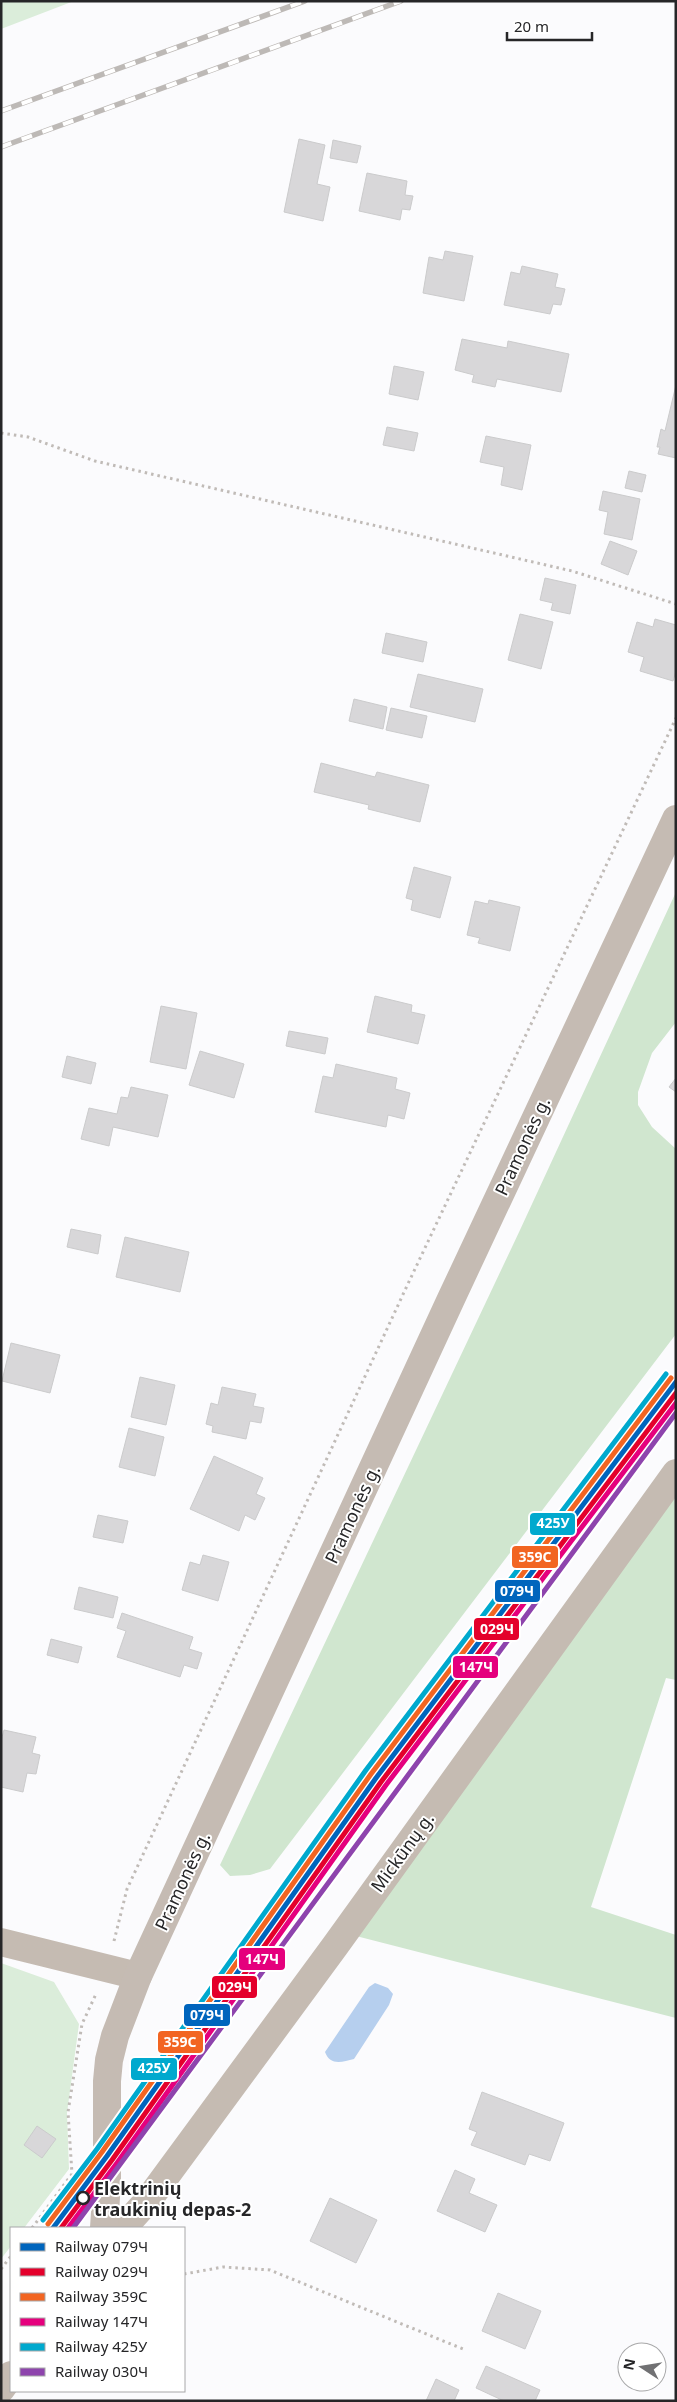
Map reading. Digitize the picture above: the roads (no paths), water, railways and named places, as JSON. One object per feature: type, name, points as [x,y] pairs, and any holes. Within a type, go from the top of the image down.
[{"type":"main road","name":"Pramonės g.","points":[[104,2227],[107,2182],[109,2060],[115,2036],[138,1976],[451,1299],[676,819]]},
{"type":"main road","points":[[1,2388],[10,2376]]},
{"type":"street","name":"Mickūnų g.","points":[[124,2227],[149,2199],[335,1946],[676,1473]]},
{"type":"street","points":[[1,1942],[138,1976]]},
{"type":"water","points":[[375,1983],[388,1988],[393,1994],[389,2005],[354,2059],[333,2061],[325,2052],[369,1987]]},
{"type":"railway","points":[[1,111],[305,1]]},
{"type":"railway","points":[[1,147],[401,1]]},
{"type":"rail line","name":"425У","points":[[43,2220],[97,2149],[366,1770],[666,1374]]},
{"type":"rail line","name":"359С","points":[[48,2224],[102,2152],[371,1774],[671,1378]]},
{"type":"rail line","name":"079Ч","points":[[54,2227],[107,2156],[376,1778],[676,1382]]},
{"type":"rail line","name":"029Ч","points":[[62,2227],[112,2160],[381,1782],[676,1393]]},
{"type":"rail line","name":"147Ч","points":[[69,2227],[117,2163],[386,1785],[676,1403]]},
{"type":"rail line","name":"030Ч","points":[[74,2227],[676,1413]]},
{"type":"place","name":"Elektrinių traukinių depas-2","points":[[83,2198]]}]
